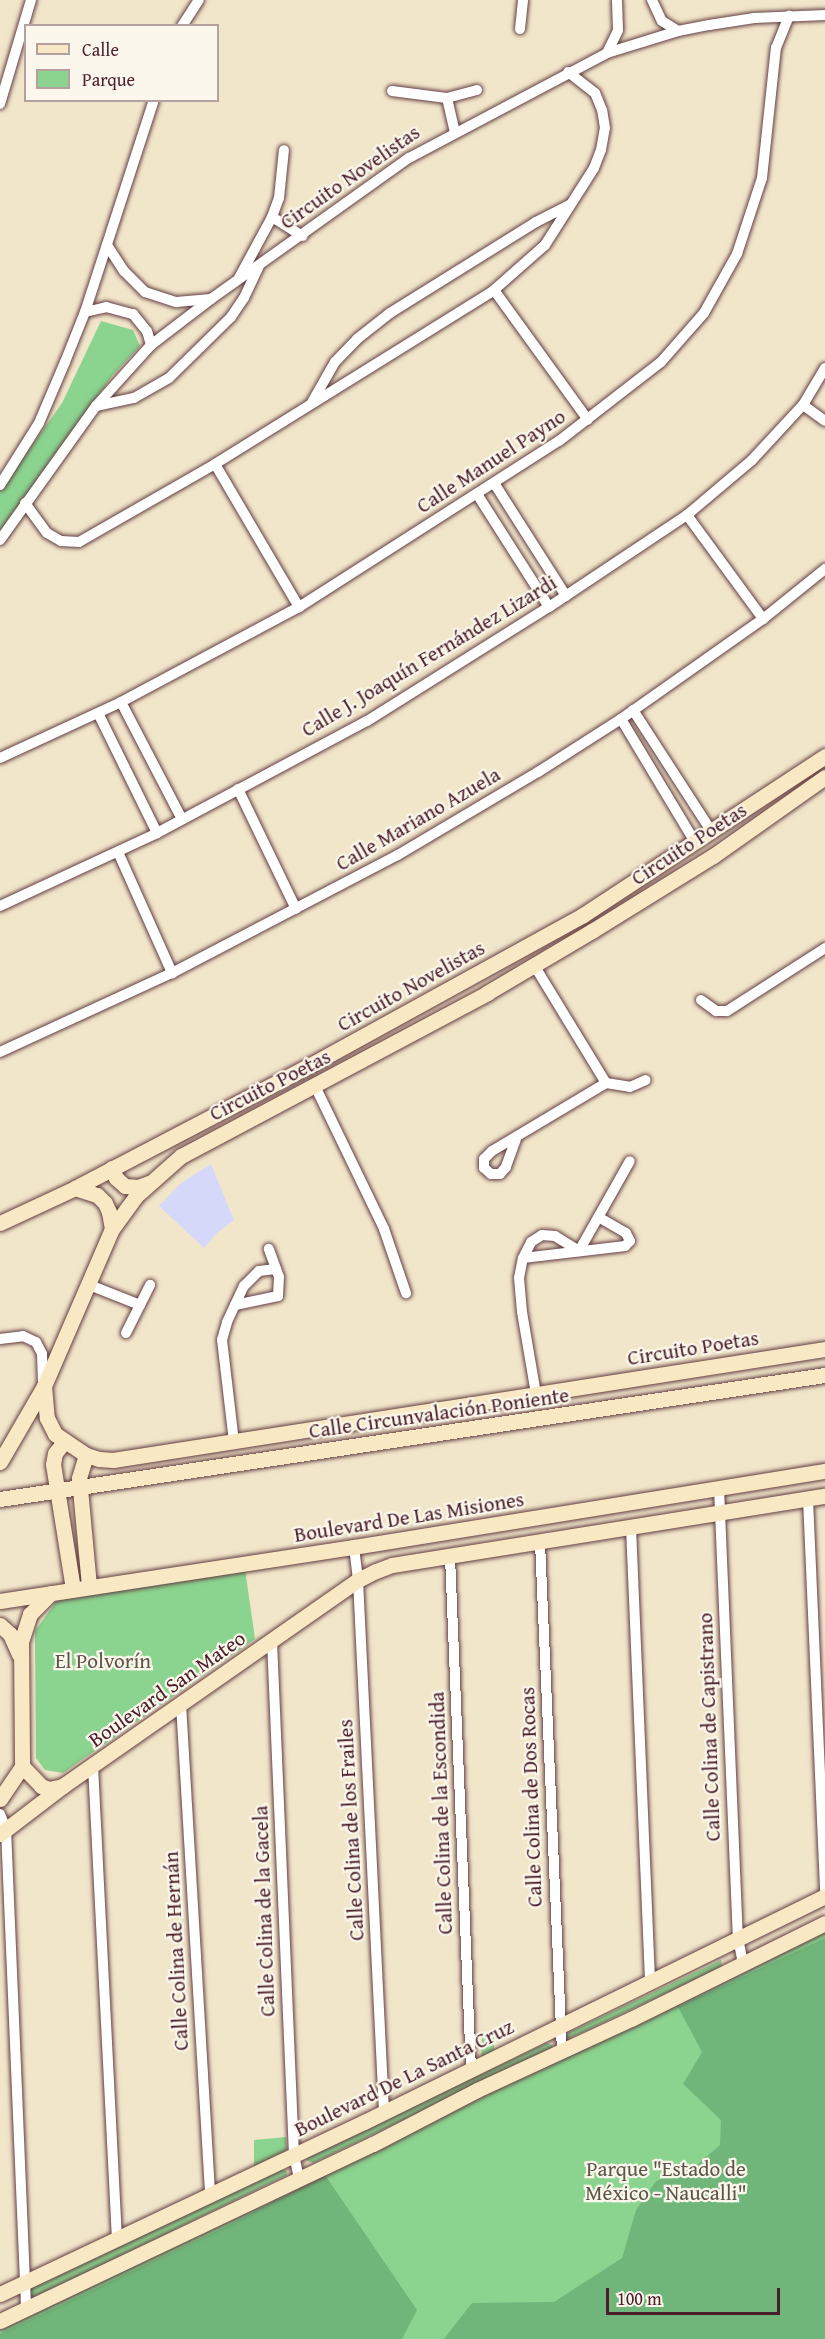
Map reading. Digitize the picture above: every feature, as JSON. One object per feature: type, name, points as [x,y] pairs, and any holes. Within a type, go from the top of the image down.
[{"type":"main road","name":"Circuito Novelistas","points":[[0,1223],[75,1188],[305,1068],[583,915],[825,756]]},
{"type":"main road","name":"Circuito Poetas","points":[[0,1462],[5,1447],[44,1386],[111,1229],[149,1183],[181,1156],[315,1086],[534,965],[712,856],[825,777]]},
{"type":"main road","points":[[112,1168],[116,1178],[125,1186],[138,1187],[149,1183]]},
{"type":"main road","points":[[75,1188],[97,1195],[105,1203],[109,1212],[111,1229]]},
{"type":"main road","name":"Circuito Poetas","points":[[44,1386],[47,1418],[55,1434],[86,1455],[113,1460],[825,1349]]},
{"type":"main road","name":"Calle Circunvalación Poniente","points":[[0,1499],[825,1375]]},
{"type":"main road","points":[[585,1386],[590,1412]]},
{"type":"main road","points":[[64,1442],[55,1453],[52,1464],[73,1589]]},
{"type":"main road","points":[[86,1455],[80,1468],[80,1487],[89,1586]]},
{"type":"main road","name":"Boulevard De Las Misiones","points":[[0,1601],[825,1471]]},
{"type":"main road","points":[[358,1580],[392,1565],[825,1496]]},
{"type":"main road","name":"Boulevard San Mateo","points":[[3,1832],[64,1785],[358,1580]]},
{"type":"main road","points":[[0,1799],[22,1766],[20,1657],[24,1627],[30,1614],[51,1593]]},
{"type":"main road","points":[[0,1625],[10,1634],[20,1657]]},
{"type":"main road","points":[[22,1766],[41,1786],[49,1789],[64,1785]]},
{"type":"main road","name":"Boulevard De La Santa Cruz","points":[[0,2294],[384,2112],[825,1896]]},
{"type":"main road","name":"Boulevard De La Santa Cruz","points":[[0,2321],[825,1923]]},
{"type":"street","points":[[0,104],[31,0]]},
{"type":"street","points":[[183,24],[199,0]]},
{"type":"street","points":[[520,29],[523,0]]},
{"type":"street","points":[[607,53],[618,30],[617,0]]},
{"type":"street","points":[[652,0],[662,21],[678,31]]},
{"type":"street","name":"Circuito Novelistas","points":[[0,540],[96,406],[151,345],[237,279],[302,236],[409,158],[607,53],[678,31],[754,18],[825,15]]},
{"type":"street","name":"Calle Manuel Payno","points":[[0,758],[121,702],[299,607],[494,483],[588,420],[661,362],[684,339],[704,313],[737,254],[762,178],[776,48],[789,16]]},
{"type":"street","points":[[25,503],[47,533],[61,541],[79,542],[215,464],[494,290],[545,245],[594,168],[601,150],[605,128],[603,110],[595,93],[568,72]]},
{"type":"street","points":[[392,91],[447,98],[477,90]]},
{"type":"street","points":[[447,98],[455,132]]},
{"type":"street","points":[[0,485],[39,423],[85,312],[153,102]]},
{"type":"street","points":[[237,279],[272,218],[283,178],[284,150]]},
{"type":"street","points":[[309,406],[335,362],[357,339],[390,313],[536,222],[570,205]]},
{"type":"street","points":[[272,218],[302,236]]},
{"type":"street","points":[[107,245],[124,271],[145,292],[176,302],[211,299]]},
{"type":"street","points":[[96,406],[134,398],[169,378],[231,316],[244,298],[260,265]]},
{"type":"street","points":[[494,290],[588,420]]},
{"type":"street","points":[[85,312],[106,307],[133,314],[147,331],[151,345]]},
{"type":"street","name":"Calle J. Joaquín Fernández Lizardi","points":[[0,906],[158,832],[367,721],[566,596],[687,515],[752,460],[803,405],[825,368]]},
{"type":"street","points":[[803,405],[825,421]]},
{"type":"street","points":[[215,464],[299,607]]},
{"type":"street","points":[[494,483],[566,596]]},
{"type":"street","points":[[477,494],[549,607]]},
{"type":"street","points":[[687,515],[763,619]]},
{"type":"street","name":"Calle Mariano Azuela","points":[[0,1052],[172,973],[398,855],[538,772],[633,711],[763,619],[825,568]]},
{"type":"street","points":[[121,702],[182,819]]},
{"type":"street","points":[[633,711],[712,832]]},
{"type":"street","points":[[98,713],[158,832]]},
{"type":"street","points":[[621,719],[695,842]]},
{"type":"street","points":[[238,789],[296,909]]},
{"type":"street","points":[[118,852],[172,973]]},
{"type":"street","points":[[701,1000],[716,1011],[727,1011],[825,948]]},
{"type":"street","points":[[534,965],[606,1083],[617,1087],[630,1087],[646,1080]]},
{"type":"street","points":[[516,1139],[506,1167],[500,1174],[491,1174],[484,1168],[484,1159],[492,1151],[516,1139],[606,1083]]},
{"type":"street","points":[[315,1086],[384,1229],[406,1293]]},
{"type":"street","points":[[579,1251],[630,1161]]},
{"type":"street","points":[[523,1258],[625,1246],[630,1241],[626,1233],[598,1217]]},
{"type":"street","points":[[536,1394],[520,1290],[519,1268],[531,1242],[542,1235],[555,1236],[579,1251]]},
{"type":"street","points":[[235,1305],[278,1296],[280,1288],[269,1249]]},
{"type":"street","points":[[234,1442],[222,1340],[235,1305],[252,1277],[260,1271],[276,1269]]},
{"type":"street","points":[[87,1284],[140,1305]]},
{"type":"street","points":[[126,1333],[150,1285]]},
{"type":"street","points":[[0,1339],[23,1336],[36,1342],[42,1354],[44,1386]]},
{"type":"street","name":"Calle Colina de Capistrano","points":[[719,1488],[738,1938],[743,1964]]},
{"type":"street","points":[[808,1499],[825,1896]]},
{"type":"street","points":[[631,1527],[650,1981]]},
{"type":"street","name":"Calle Colina de Dos Rocas","points":[[540,1542],[562,2051]]},
{"type":"street","name":"Calle Colina de los Frailes","points":[[354,1547],[358,1580],[384,2112]]},
{"type":"street","name":"Calle Colina de la Escondida","points":[[450,1556],[471,2069]]},
{"type":"street","name":"Calle Colina de la Gacela","points":[[272,1641],[294,2155],[299,2178]]},
{"type":"street","name":"Calle Colina de Hernán","points":[[181,1704],[210,2195]]},
{"type":"street","points":[[93,1766],[117,2240]]},
{"type":"street","points":[[0,1814],[3,1832],[26,2307]]},
{"type":"shaded area","points":[[211,1164],[234,1220],[217,1233],[204,1248],[159,1206],[181,1183]]},
{"type":"green space","points":[[101,321],[133,330],[140,346],[112,376],[0,531],[0,491],[62,403]]},
{"type":"green space","name":"El Polvorín","points":[[245,1569],[255,1639],[63,1773],[45,1770],[36,1758],[35,1631],[58,1599]]},
{"type":"green space","name":"Parque \"Estado de México - Naucalli\"","points":[[825,1932],[825,2339],[0,2339],[0,2327]]},
{"type":"green space","points":[[825,1938],[825,2339],[444,2339],[472,2303],[554,2302],[622,2258],[636,2210],[656,2181],[698,2164],[720,2145],[721,2120],[683,2084],[702,2052],[678,2007]]},
{"type":"green space","points":[[721,1960],[722,1967],[566,2040],[566,2035],[570,2032]]},
{"type":"green space","points":[[482,2037],[494,2037],[494,2052],[481,2058]]},
{"type":"green space","points":[[547,2043],[553,2046],[550,2050],[313,2163],[306,2160],[314,2153]]},
{"type":"green space","points":[[286,2137],[287,2151],[254,2167],[254,2140]]},
{"type":"green space","points":[[282,2169],[287,2171],[287,2175],[32,2298],[31,2288]]},
{"type":"green space","points":[[325,2175],[417,2310],[402,2339],[0,2339],[0,2334],[229,2225]]}]
